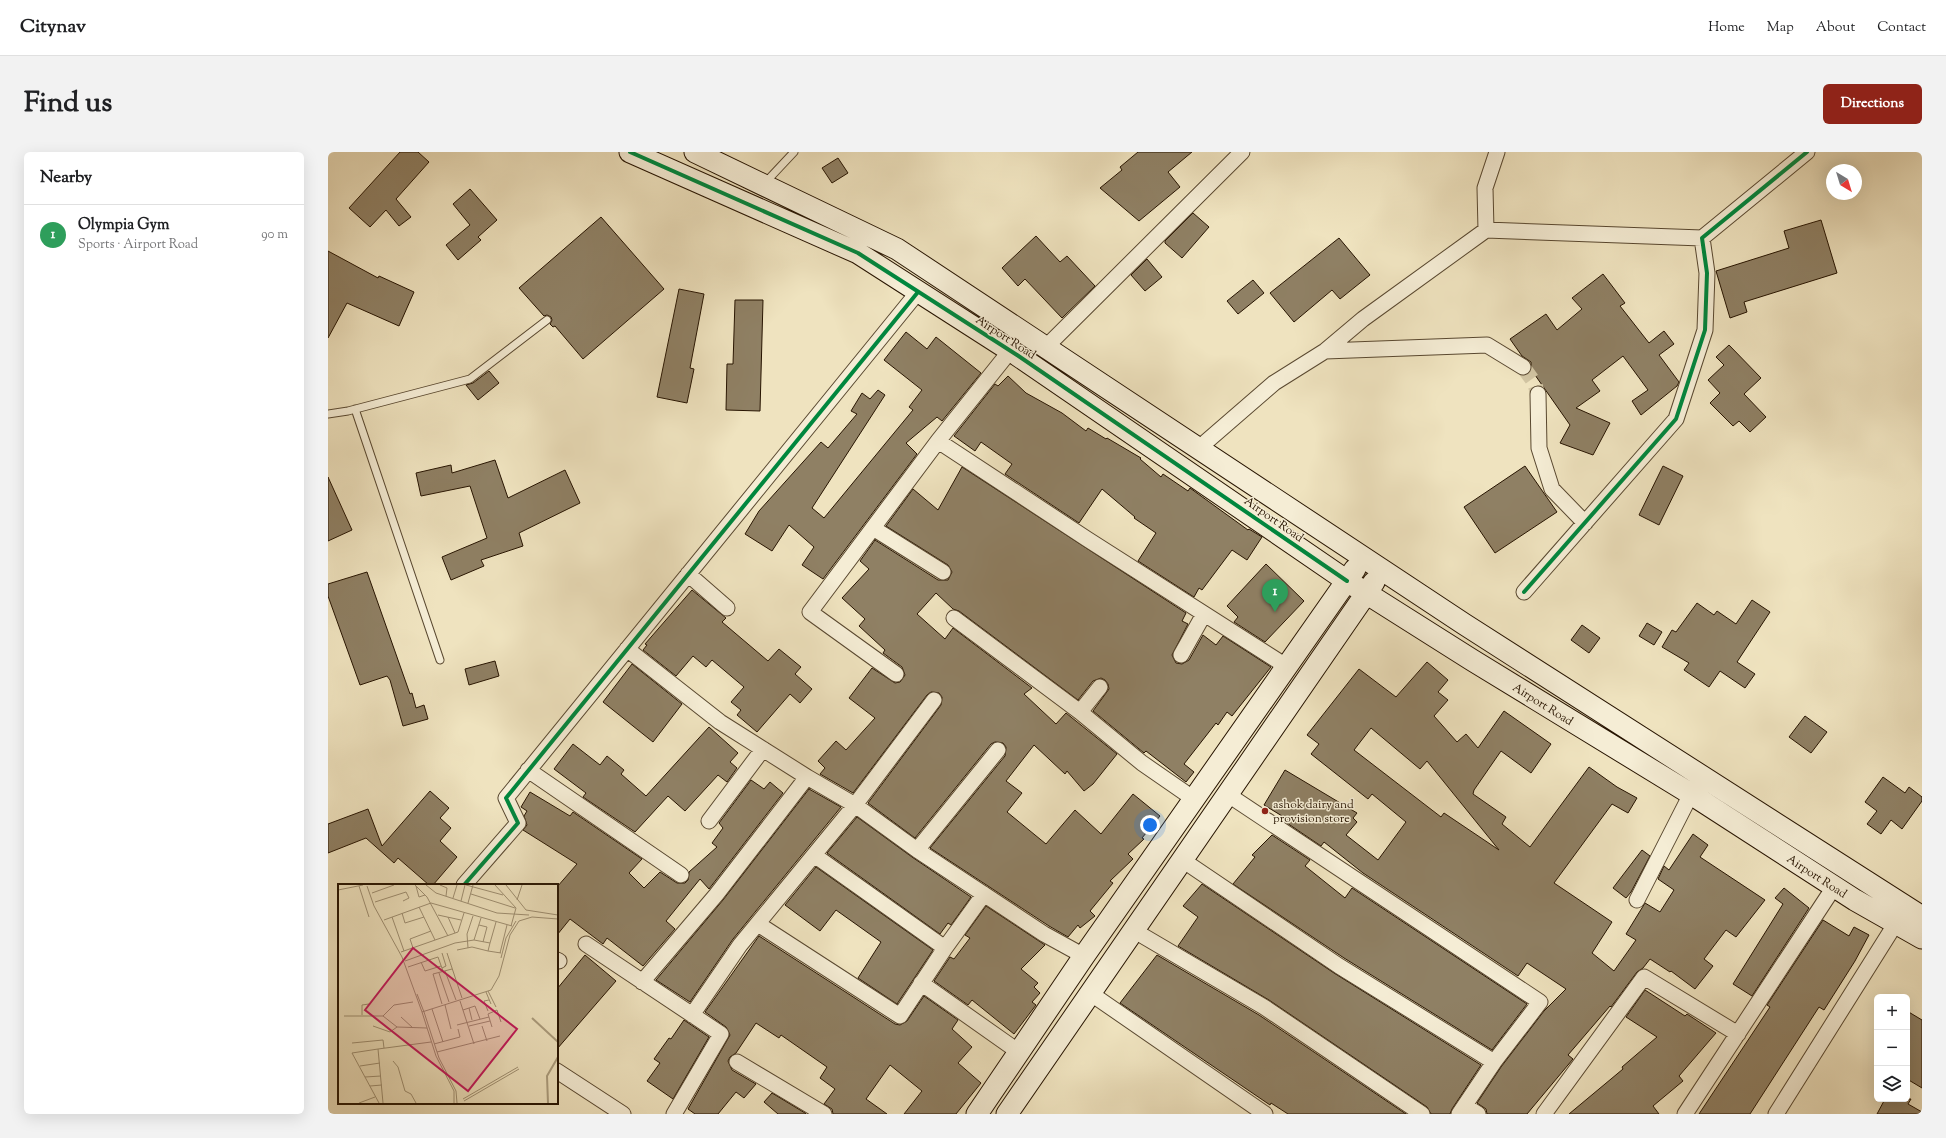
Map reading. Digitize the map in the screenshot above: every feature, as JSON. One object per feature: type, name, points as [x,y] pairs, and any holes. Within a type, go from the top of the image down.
[{"type":"main road","name":"Airport Road","points":[[630,152],[858,253],[1010,351],[1367,594],[1691,794],[1834,887],[1922,938]]},
{"type":"main road","name":"Airport Road","points":[[695,152],[897,249],[1464,624],[1922,917]]},
{"type":"main road","points":[[977,1114],[1084,956],[1286,666],[1364,558]]},
{"type":"main road","points":[[1007,1114],[1181,859],[1383,570]]},
{"type":"street","points":[[1046,347],[1242,152]]},
{"type":"street","points":[[1486,230],[1485,188],[1497,152]]},
{"type":"street","points":[[1200,448],[1274,383],[1326,351],[1363,319],[1486,230],[1702,238],[1807,152]]},
{"type":"street","points":[[1524,592],[1676,419],[1705,330],[1707,273],[1702,238]]},
{"type":"street","points":[[469,883],[518,823],[506,798],[918,292]]},
{"type":"street","points":[[1326,351],[1487,345],[1524,367]]},
{"type":"street","points":[[896,674],[810,612],[938,441],[1010,351]]},
{"type":"street","points":[[1538,394],[1539,448],[1552,489],[1585,523]]},
{"type":"street","points":[[938,441],[1286,666]]},
{"type":"street","points":[[873,528],[943,572]]},
{"type":"street","points":[[688,574],[727,608]]},
{"type":"street","points":[[1180,655],[1204,614]]},
{"type":"street","points":[[954,618],[1080,712],[1142,763],[1194,799]]},
{"type":"street","points":[[627,649],[720,722],[807,777],[855,805],[917,850],[1044,934],[1084,956]]},
{"type":"street","points":[[1080,712],[1100,687]]},
{"type":"street","points":[[692,1015],[740,945],[855,805],[934,700]]},
{"type":"street","points":[[709,821],[763,749]]},
{"type":"street","points":[[917,850],[998,750]]},
{"type":"street","points":[[528,770],[681,875]]},
{"type":"street","points":[[642,982],[716,895],[807,777]]},
{"type":"street","points":[[1227,794],[1540,1002],[1494,1062],[1462,1110],[1478,1114]]},
{"type":"street","points":[[1637,900],[1691,794]]},
{"type":"street","points":[[814,855],[945,948]]},
{"type":"street","points":[[1181,859],[1340,966],[1494,1062]]},
{"type":"street","points":[[1684,1114],[1834,887]]},
{"type":"street","points":[[758,924],[900,1016],[945,948],[984,894]]},
{"type":"street","points":[[1776,1114],[1896,923]]},
{"type":"street","points":[[1133,930],[1264,1006],[1422,1114]]},
{"type":"street","points":[[586,944],[721,1034],[674,1114]]},
{"type":"street","points":[[1544,1114],[1644,977],[1738,1034]]},
{"type":"street","points":[[921,983],[1019,1052]]},
{"type":"street","points":[[1090,993],[1265,1114]]},
{"type":"street","points":[[736,1062],[824,1114]]},
{"type":"street","points":[[558,1072],[623,1114]]},
{"type":"lane","points":[[764,184],[794,152]]},
{"type":"lane","points":[[328,414],[355,409],[470,379],[547,320]]},
{"type":"lane","points":[[355,409],[440,660]]},
{"type":"building","points":[[400,152],[418,152],[429,162],[396,199],[411,217],[399,226],[386,210],[370,227],[349,208]]},
{"type":"building","points":[[1138,152],[1192,152],[1168,172],[1180,187],[1139,221],[1100,188],[1122,170],[1120,167]]},
{"type":"building","points":[[838,158],[848,173],[832,183],[822,168]]},
{"type":"building","points":[[470,189],[497,220],[478,237],[481,240],[458,260],[446,245],[470,225],[453,204]]},
{"type":"building","points":[[1193,213],[1209,227],[1182,258],[1165,243],[1165,241]]},
{"type":"building","points":[[601,217],[664,289],[583,359],[555,326],[553,327],[550,324],[552,320],[551,317],[547,315],[544,316],[519,288]]},
{"type":"building","points":[[1821,220],[1837,273],[1744,302],[1747,312],[1730,318],[1716,271],[1789,248],[1784,231]]},
{"type":"building","points":[[1036,236],[1060,262],[1067,256],[1095,286],[1062,318],[1025,279],[1018,286],[1002,268]]},
{"type":"building","points":[[1339,238],[1370,275],[1340,299],[1332,290],[1294,322],[1270,293]]},
{"type":"building","points":[[328,251],[378,278],[379,276],[414,292],[399,326],[347,303],[328,338]]},
{"type":"building","points":[[1147,259],[1162,277],[1145,291],[1131,275]]},
{"type":"building","points":[[1603,274],[1625,303],[1620,306],[1649,343],[1664,331],[1674,344],[1659,355],[1679,382],[1677,386],[1641,415],[1632,401],[1648,390],[1623,356],[1592,380],[1600,391],[1576,408],[1610,423],[1593,455],[1560,443],[1570,425],[1531,369],[1531,362],[1522,356],[1510,339],[1546,314],[1557,330],[1582,309],[1572,298]]},
{"type":"building","points":[[1253,280],[1264,293],[1238,314],[1227,301]]},
{"type":"building","points":[[679,289],[704,294],[690,368],[694,369],[687,403],[657,397]]},
{"type":"building","points":[[735,300],[763,300],[760,411],[726,410],[727,364],[733,364]]},
{"type":"building","points":[[906,332],[927,349],[936,337],[981,373],[942,421],[937,417],[906,443],[917,454],[823,579],[802,565],[814,547],[789,525],[772,551],[745,534],[759,511],[821,442],[828,448],[857,414],[851,411],[862,393],[870,399],[878,390],[885,395],[812,508],[824,518],[913,410],[909,407],[922,390],[884,360]]},
{"type":"building","points":[[1729,345],[1761,378],[1744,394],[1766,417],[1750,432],[1739,421],[1733,426],[1710,403],[1720,393],[1708,380],[1724,365],[1716,357]]},
{"type":"building","points":[[489,371],[499,383],[478,400],[466,385],[473,383]]},
{"type":"building","points":[[1008,376],[1026,393],[1062,413],[1086,431],[1088,428],[1141,458],[1140,459],[1161,477],[1163,474],[1188,491],[1190,488],[1248,530],[1249,529],[1262,537],[1247,560],[1232,550],[1202,590],[1199,588],[1194,597],[1138,561],[1156,533],[1134,518],[1135,517],[1102,489],[1079,523],[1005,474],[1012,464],[981,442],[975,451],[954,436],[995,384],[998,386]]},
{"type":"building","points":[[495,460],[508,498],[565,470],[580,503],[519,533],[523,546],[481,560],[484,566],[451,580],[442,557],[487,538],[470,486],[421,496],[416,473],[451,465],[452,473]]},
{"type":"building","points":[[1525,466],[1557,512],[1495,553],[1464,507]]},
{"type":"building","points":[[1663,466],[1683,476],[1659,525],[1639,515]]},
{"type":"building","points":[[962,467],[1186,613],[1182,621],[1188,624],[1172,655],[1176,663],[1182,664],[1189,660],[1203,635],[1216,645],[1223,636],[1271,667],[1232,716],[1227,712],[1218,725],[1216,723],[1184,764],[1194,772],[1186,782],[1146,751],[1144,753],[1093,711],[1109,689],[1105,680],[1101,678],[1093,681],[1078,700],[959,611],[953,609],[936,593],[917,614],[945,639],[953,628],[1032,688],[1024,694],[1056,724],[1066,713],[1117,754],[1093,784],[1084,791],[1067,771],[1065,774],[1034,745],[1006,781],[1022,793],[1007,812],[1046,844],[1075,810],[1101,834],[1133,794],[1160,816],[1142,838],[1144,839],[1128,854],[1133,859],[1110,881],[1113,883],[1090,911],[1095,916],[1080,928],[1078,925],[1068,937],[930,848],[1005,756],[1006,747],[1003,743],[995,742],[991,744],[915,838],[868,803],[941,705],[942,697],[939,693],[931,692],[927,695],[853,793],[820,774],[825,768],[818,761],[836,741],[846,750],[875,718],[849,698],[872,668],[895,683],[900,682],[905,675],[902,667],[883,653],[885,650],[859,626],[865,619],[842,598],[869,569],[860,561],[875,540],[938,580],[948,580],[952,572],[948,565],[886,526],[913,489],[938,510]]},
{"type":"building","points":[[328,477],[352,530],[328,541]]},
{"type":"building","points":[[1266,564],[1304,601],[1265,642],[1234,622],[1238,617],[1227,606]]},
{"type":"building","points":[[367,572],[410,694],[412,693],[416,708],[424,705],[428,719],[403,726],[390,680],[387,676],[360,685],[328,596],[328,584]]},
{"type":"building","points":[[692,590],[726,618],[722,622],[768,661],[779,649],[801,667],[795,674],[812,689],[800,703],[790,694],[757,732],[737,715],[741,710],[731,702],[744,687],[712,660],[706,667],[693,656],[676,676],[643,650],[647,645],[645,644]]},
{"type":"building","points":[[1752,600],[1770,612],[1737,662],[1755,674],[1745,688],[1720,671],[1709,687],[1684,670],[1689,663],[1662,647],[1672,630],[1676,632],[1697,603],[1714,615],[1717,611],[1736,624]]},
{"type":"building","points":[[1647,623],[1662,632],[1654,645],[1639,636]]},
{"type":"building","points":[[1582,625],[1600,638],[1589,653],[1571,640]]},
{"type":"building","points":[[495,661],[499,676],[469,685],[465,669]]},
{"type":"building","points":[[1427,662],[1448,680],[1438,692],[1448,700],[1434,716],[1457,742],[1466,734],[1478,748],[1504,711],[1551,744],[1531,773],[1501,751],[1474,790],[1473,794],[1506,817],[1502,824],[1530,847],[1589,767],[1617,787],[1637,798],[1628,813],[1612,804],[1554,883],[1612,922],[1592,953],[1614,971],[1636,940],[1626,934],[1645,903],[1660,912],[1674,890],[1658,879],[1664,866],[1669,870],[1693,834],[1708,845],[1700,857],[1765,900],[1736,937],[1726,930],[1704,959],[1713,966],[1695,989],[1671,971],[1670,972],[1650,959],[1643,968],[1637,972],[1611,1007],[1610,1006],[1568,1055],[1573,1059],[1527,1114],[1487,1114],[1486,1109],[1477,1103],[1501,1067],[1544,1011],[1566,989],[1527,963],[1518,976],[1363,873],[1324,842],[1321,846],[1284,821],[1287,819],[1264,805],[1285,770],[1357,813],[1353,818],[1357,822],[1346,835],[1378,860],[1406,822],[1372,794],[1368,799],[1311,754],[1319,744],[1307,735],[1359,669],[1396,697]],"holes":[[[1371,728],[1420,769],[1427,761],[1499,850],[1444,813],[1441,817],[1354,750]]]},
{"type":"building","points":[[632,664],[682,704],[653,742],[603,702]]},
{"type":"building","points":[[1805,716],[1827,732],[1811,753],[1789,737]]},
{"type":"building","points":[[709,727],[738,753],[730,762],[737,768],[727,782],[718,775],[685,811],[668,796],[635,832],[583,797],[586,793],[554,769],[573,744],[600,765],[607,756],[624,770],[621,774],[646,796]]},
{"type":"building","points":[[1883,777],[1905,793],[1909,787],[1922,797],[1922,801],[1902,829],[1891,820],[1881,834],[1867,824],[1877,811],[1865,802]]},
{"type":"building","points":[[751,780],[764,789],[770,782],[783,793],[709,889],[700,879],[666,921],[675,929],[643,966],[607,938],[603,944],[570,919],[558,934],[558,886],[577,864],[523,830],[527,825],[524,816],[527,811],[521,807],[530,792],[570,816],[573,812],[642,859],[629,873],[644,888],[660,872],[677,883],[685,883],[688,880],[689,872],[717,847],[712,843],[723,828],[719,823]]},
{"type":"building","points":[[809,789],[841,807],[733,939],[690,1002],[656,980],[723,900]]},
{"type":"building","points":[[430,791],[449,808],[440,818],[451,828],[440,841],[457,857],[434,884],[428,884],[398,858],[394,863],[366,838],[328,853],[328,824],[368,809],[382,846]]},
{"type":"building","points":[[857,817],[971,897],[951,925],[948,923],[940,934],[827,853]]},
{"type":"building","points":[[1272,835],[1310,860],[1305,866],[1345,898],[1352,888],[1527,1004],[1492,1050],[1344,958],[1233,884],[1255,857],[1252,855]]},
{"type":"building","points":[[1642,850],[1650,856],[1631,892],[1626,898],[1613,888]]},
{"type":"building","points":[[816,867],[933,950],[897,1004],[858,978],[881,942],[836,910],[820,931],[785,905]]},
{"type":"building","points":[[1202,884],[1334,973],[1481,1065],[1450,1114],[1431,1114],[1427,1107],[1269,1000],[1178,946],[1198,917],[1183,906]]},
{"type":"building","points":[[1784,888],[1809,908],[1752,996],[1733,984],[1783,904],[1775,898]]},
{"type":"building","points":[[986,906],[1045,945],[1021,969],[1038,983],[1034,987],[1040,993],[1032,1002],[1036,1005],[1014,1034],[972,1000],[968,1005],[934,981],[950,957],[954,959],[970,938],[965,935]]},
{"type":"building","points":[[1823,920],[1849,936],[1854,927],[1869,935],[1855,961],[1824,1010],[1819,1007],[1750,1114],[1699,1114],[1770,1007],[1767,1005]]},
{"type":"building","points":[[759,936],[895,1024],[900,1025],[907,1021],[924,996],[958,1020],[952,1029],[972,1047],[958,1063],[981,1083],[956,1114],[904,1114],[922,1091],[890,1065],[866,1099],[887,1114],[833,1114],[832,1109],[824,1104],[835,1089],[820,1078],[827,1067],[781,1035],[779,1038],[756,1023],[736,1053],[730,1057],[728,1061],[732,1070],[756,1084],[744,1098],[736,1092],[718,1114],[695,1114],[688,1109],[730,1035],[726,1027],[705,1012]]},
{"type":"building","points":[[585,955],[616,981],[558,1048],[558,988]]},
{"type":"building","points":[[1157,955],[1259,1015],[1406,1114],[1288,1114],[1271,1103],[1270,1105],[1120,1003]]},
{"type":"building","points":[[1645,990],[1685,1016],[1687,1014],[1716,1033],[1679,1076],[1683,1081],[1653,1106],[1659,1114],[1569,1114],[1623,1069],[1622,1067],[1657,1037],[1626,1017]]},
{"type":"building","points":[[1910,1013],[1922,1020],[1922,1088],[1910,1081]]},
{"type":"building","points":[[684,1020],[709,1037],[673,1099],[647,1081],[660,1063],[654,1059],[669,1038],[671,1039]]},
{"type":"building","points":[[772,1093],[806,1114],[778,1114],[764,1102]]},
{"type":"building","points":[[1883,1102],[1909,1102],[1908,1104],[1922,1112],[1922,1114],[1877,1114]]},
{"type":"tunnel","points":[[1523,367],[1534,382],[1538,394]]},
{"type":"cycle path","points":[[630,152],[858,253],[1017,355],[1347,581]]},
{"type":"cycle path","points":[[1524,592],[1676,419],[1705,330],[1707,273],[1702,238],[1807,152]]},
{"type":"cycle path","points":[[465,884],[518,823],[506,798],[918,292]]},
{"type":"place","name":"Olympia Gym","points":[[1275,612]]},
{"type":"place","name":"ashok dairy and provision store","points":[[1265,811]]}]
